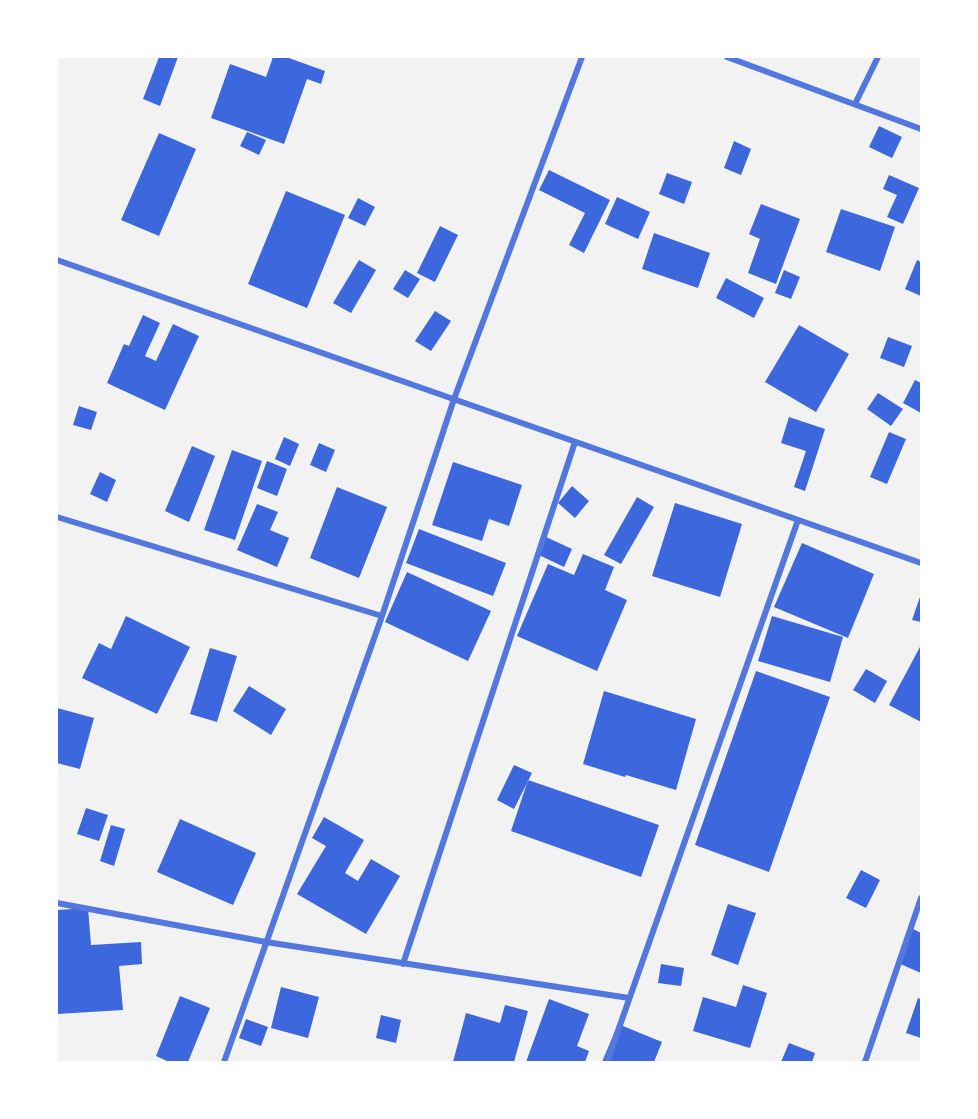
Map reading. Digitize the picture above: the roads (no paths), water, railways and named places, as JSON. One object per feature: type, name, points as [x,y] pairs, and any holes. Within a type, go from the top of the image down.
[{"type":"street","points":[[224,1062],[382,616],[454,399],[582,57]]},
{"type":"street","points":[[727,57],[921,129]]},
{"type":"street","points":[[855,104],[878,57]]},
{"type":"street","points":[[57,260],[921,563]]},
{"type":"street","points":[[403,963],[575,442]]},
{"type":"street","points":[[57,517],[382,616]]},
{"type":"street","points":[[607,1062],[798,520]]},
{"type":"street","points":[[866,1062],[921,898]]},
{"type":"street","points":[[57,903],[266,942],[629,998]]}]
